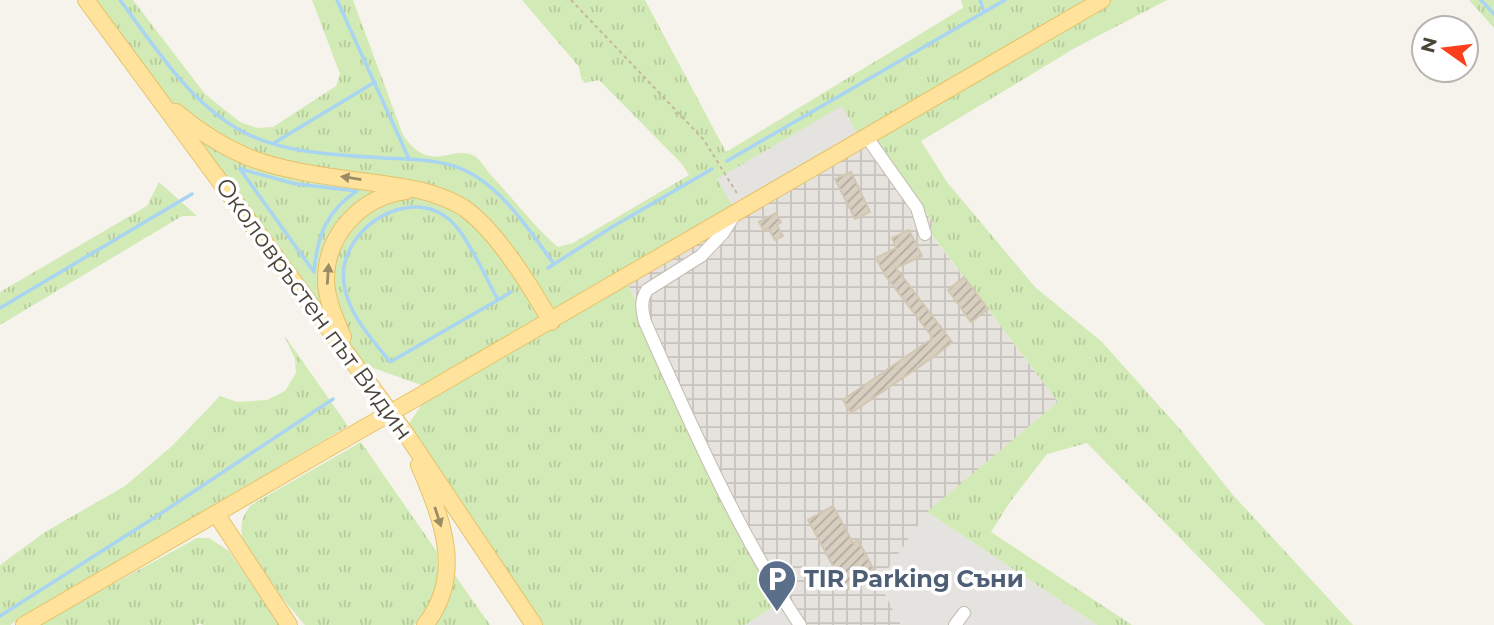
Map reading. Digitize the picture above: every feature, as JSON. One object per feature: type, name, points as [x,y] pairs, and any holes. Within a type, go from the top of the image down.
[{"type":"main road","name":"Околовръстен път Видин","points":[[86,0],[354,361],[534,625]]},
{"type":"main road","points":[[24,625],[1101,0]]},
{"type":"main road","points":[[159,99],[210,137],[256,160],[279,167],[419,190],[439,195],[465,209],[486,228],[537,296],[551,321]]},
{"type":"main road","points":[[354,361],[337,323],[326,282],[330,249],[344,224],[369,204],[391,193],[419,190]]},
{"type":"main road","points":[[404,431],[438,513],[447,553],[444,591],[436,610],[425,625]]},
{"type":"main road","points":[[217,514],[289,625]]},
{"type":"street","points":[[866,136],[917,208],[925,234]]},
{"type":"street","points":[[741,209],[711,248],[647,290],[642,309],[667,372],[735,511],[777,590],[800,625]]},
{"type":"street","points":[[955,625],[964,613]]},
{"type":"path","points":[[571,0],[704,140],[741,209]]},
{"type":"shaded area","points":[[842,106],[861,139],[736,212],[717,179]]},
{"type":"shaded area","points":[[866,136],[933,222],[930,233],[1058,402],[927,513],[879,582],[901,625],[800,625],[693,427],[625,278]]},
{"type":"shaded area","points":[[927,512],[1097,625],[901,625],[879,582]]},
{"type":"shaded area","name":"TIR Parking Съни","points":[[783,601],[799,625],[745,625]]},
{"type":"green space","points":[[86,0],[133,0],[205,94],[240,122],[257,128],[273,127],[336,86],[340,74],[312,0],[353,0],[403,135],[423,154],[441,156],[467,153],[476,157],[531,221],[558,247],[573,243],[689,175],[681,163],[599,80],[585,83],[579,67],[522,0],[645,0],[726,152],[963,8],[961,0],[1167,0],[1075,48],[921,141],[947,182],[1035,287],[1102,342],[1180,429],[1233,495],[1353,625],[1265,625],[1087,443],[1047,454],[991,532],[1132,625],[1097,625],[927,512],[1058,402],[930,232],[933,222],[866,136],[718,179],[736,212],[625,278],[693,427],[783,601],[745,625],[534,625],[404,431],[432,389],[354,361]]},
{"type":"green space","points":[[1469,0],[1494,0],[1494,28]]},
{"type":"green space","points":[[159,182],[197,216],[182,216],[0,325],[0,292],[147,206]]},
{"type":"green space","points":[[284,335],[348,426],[10,625],[0,625],[0,565],[45,532],[125,486],[172,446],[220,396],[237,402],[267,400],[285,391],[296,373],[295,359]]},
{"type":"green space","points":[[361,442],[437,552],[438,579],[435,597],[425,615],[414,625],[305,625],[269,582],[245,545],[242,535],[243,518],[251,505]]},
{"type":"green space","points":[[197,538],[209,538],[229,551],[280,625],[38,625]]},
{"type":"green space","points":[[454,574],[490,625],[432,625],[450,593]]},
{"type":"building","points":[[851,172],[870,212],[855,219],[835,179]]},
{"type":"building","points":[[776,213],[781,222],[777,225],[783,236],[775,240],[768,228],[764,231],[759,222]]},
{"type":"building","points":[[909,230],[922,256],[896,268],[952,342],[851,413],[843,400],[933,338],[885,275],[876,258],[896,248],[892,238]]},
{"type":"building","points":[[964,277],[988,309],[971,322],[948,290]]},
{"type":"building","points":[[833,506],[853,543],[858,540],[876,574],[846,590],[808,520]]},
{"type":"waterway","points":[[120,0],[176,74],[192,92],[227,122],[263,141],[297,150],[432,161],[467,171],[489,186],[510,206],[554,264]]},
{"type":"waterway","points":[[337,0],[409,159]]},
{"type":"waterway","points":[[980,0],[984,12]]},
{"type":"waterway","points":[[727,161],[1005,0]]},
{"type":"waterway","points":[[1481,0],[1494,14]]},
{"type":"waterway","points":[[274,143],[375,82]]},
{"type":"waterway","points":[[240,169],[296,184],[357,191],[338,207],[325,225],[314,272],[240,169]]},
{"type":"waterway","points":[[548,268],[712,169]]},
{"type":"waterway","points":[[0,308],[192,194]]},
{"type":"waterway","points":[[498,300],[464,237],[451,221],[434,210],[415,207],[397,210],[379,218],[363,230],[351,246],[345,264],[344,284],[350,306],[390,362],[498,300],[511,292]]},
{"type":"waterway","points":[[0,616],[333,399]]},
{"type":"place","name":"TIR Parking Съни","points":[[777,613]]}]
